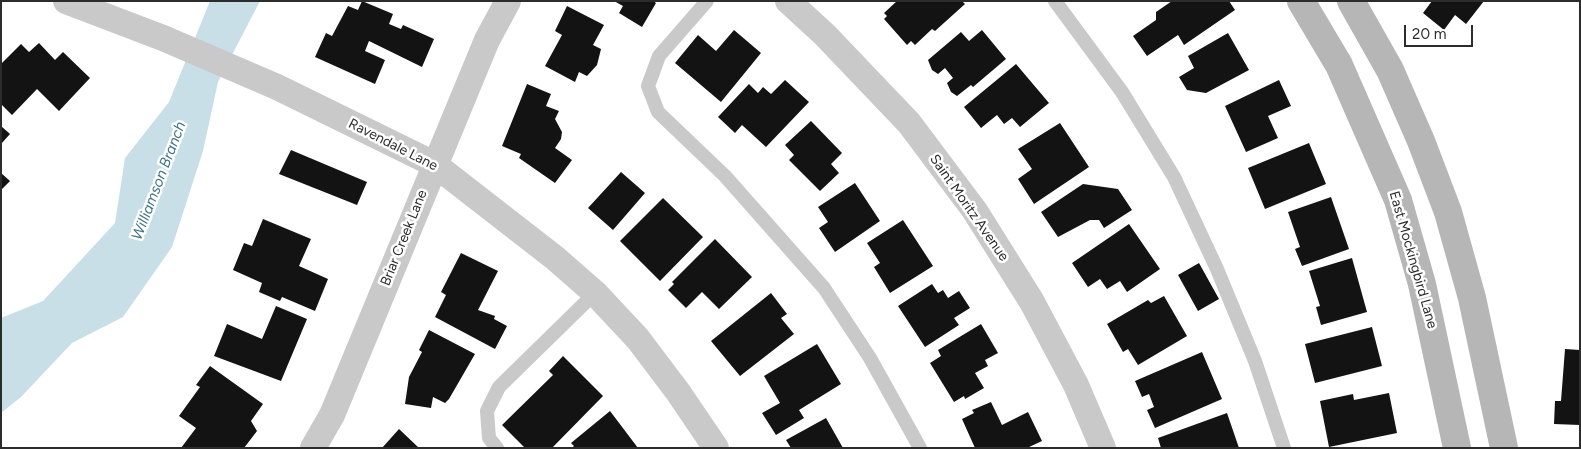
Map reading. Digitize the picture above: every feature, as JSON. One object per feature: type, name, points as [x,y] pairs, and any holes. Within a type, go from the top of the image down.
[{"type":"main road","name":"East Mockingbird Lane","points":[[1302,1],[1339,65],[1398,200],[1422,284],[1457,448]]},
{"type":"main road","points":[[1351,1],[1390,70],[1421,141],[1448,212],[1472,298],[1504,448]]},
{"type":"street","name":"Ravendale Lane","points":[[66,1],[163,38],[277,87],[434,164],[555,258],[595,292],[638,339],[678,392],[716,448]]},
{"type":"street","name":"Briar Creek Lane","points":[[314,448],[332,415],[434,164],[487,40],[508,1]]},
{"type":"street","name":"Saint Moritz Avenue","points":[[788,1],[825,35],[909,123],[975,211],[1032,302],[1076,385],[1103,448]]},
{"type":"lane","points":[[706,1],[659,56],[648,86],[658,112],[725,176],[824,288],[870,358],[920,448]]},
{"type":"lane","points":[[1055,1],[1122,92],[1174,177],[1217,269],[1240,324],[1284,448]]},
{"type":"lane","points":[[497,448],[489,438],[487,411],[499,387],[595,292]]},
{"type":"water","name":"Williamson Branch","points":[[210,1],[260,1],[218,82],[203,151],[172,247],[123,317],[72,343],[21,397],[1,413],[1,318],[43,301],[115,223],[125,158],[169,102]]},
{"type":"building","points":[[362,1],[393,14],[389,24],[401,29],[403,25],[434,39],[422,67],[369,41],[365,51],[385,60],[375,84],[315,57],[326,33],[332,36],[348,6],[358,10]]},
{"type":"building","points":[[614,1],[653,1],[656,3],[642,27],[619,13],[623,6]]},
{"type":"building","points":[[897,1],[962,1],[965,4],[935,31],[932,29],[915,45],[911,41],[907,45],[884,19],[887,16],[884,13]]},
{"type":"building","points":[[1172,1],[1229,1],[1235,10],[1184,45],[1178,35],[1147,56],[1133,36],[1156,20],[1156,12]]},
{"type":"building","points":[[1432,1],[1484,1],[1466,24],[1455,15],[1444,30],[1423,13]]},
{"type":"building","points":[[567,6],[604,25],[593,45],[601,49],[597,65],[587,76],[579,72],[575,82],[545,66],[562,35],[555,31]]},
{"type":"building","points":[[734,30],[761,53],[721,102],[675,63],[698,35],[716,51]]},
{"type":"building","points":[[982,30],[1006,59],[973,87],[971,85],[957,96],[951,92],[947,83],[953,78],[945,68],[938,74],[932,70],[928,60],[961,32],[969,41]]},
{"type":"building","points":[[1228,33],[1249,70],[1206,93],[1187,90],[1179,77],[1194,68],[1188,56]]},
{"type":"building","points":[[39,43],[55,60],[63,52],[90,78],[59,111],[37,89],[12,115],[1,104],[1,64],[21,44],[29,52]]},
{"type":"building","points":[[1016,64],[1049,103],[1020,127],[1012,118],[1004,124],[997,115],[981,128],[964,107]]},
{"type":"building","points":[[785,80],[809,102],[766,147],[742,125],[735,133],[718,117],[749,84],[758,93],[763,87],[771,94]]},
{"type":"building","points":[[1279,80],[1291,106],[1268,116],[1278,138],[1246,152],[1225,106]]},
{"type":"building","points":[[527,84],[551,94],[546,106],[559,111],[555,119],[562,132],[561,139],[555,148],[572,160],[555,183],[519,158],[521,154],[502,146]]},
{"type":"building","points":[[811,121],[842,153],[831,164],[839,173],[820,191],[789,160],[794,155],[785,145]]},
{"type":"building","points":[[1060,123],[1089,167],[1034,204],[1018,179],[1032,169],[1018,149]]},
{"type":"building","points":[[1,126],[10,134],[1,144]]},
{"type":"building","points":[[1309,143],[1326,184],[1265,209],[1248,168]]},
{"type":"building","points":[[291,150],[367,182],[357,205],[279,174]]},
{"type":"building","points":[[621,172],[645,193],[613,230],[588,208]]},
{"type":"building","points":[[1,173],[10,181],[1,190]]},
{"type":"building","points":[[855,183],[880,221],[835,252],[819,228],[828,222],[818,207]]},
{"type":"building","points":[[1083,184],[1118,189],[1132,210],[1104,228],[1099,220],[1090,220],[1058,237],[1041,212]]},
{"type":"building","points":[[1331,197],[1349,249],[1302,266],[1295,249],[1300,247],[1288,212]]},
{"type":"building","points":[[663,198],[703,237],[660,281],[620,241]]},
{"type":"building","points":[[263,219],[311,239],[299,266],[328,279],[315,311],[282,297],[280,301],[259,292],[262,283],[233,270],[244,243],[252,246]]},
{"type":"building","points":[[903,220],[933,266],[890,293],[874,267],[880,263],[867,243]]},
{"type":"building","points":[[1129,224],[1160,269],[1127,292],[1120,281],[1107,289],[1100,279],[1088,287],[1072,263]]},
{"type":"building","points":[[715,239],[752,277],[719,309],[702,292],[686,308],[668,290],[674,284],[672,282]]},
{"type":"building","points":[[461,253],[498,271],[478,310],[495,316],[494,319],[507,326],[495,349],[435,317],[446,295],[441,292]]},
{"type":"building","points":[[1352,258],[1367,312],[1321,325],[1316,307],[1320,306],[1309,271]]},
{"type":"building","points":[[1199,263],[1219,299],[1198,311],[1178,275]]},
{"type":"building","points":[[932,284],[938,293],[943,290],[948,298],[959,291],[970,308],[954,318],[959,325],[925,347],[898,306]]},
{"type":"building","points":[[771,293],[787,314],[781,318],[794,334],[740,376],[711,341]]},
{"type":"building","points":[[1164,296],[1187,336],[1138,365],[1128,349],[1123,352],[1107,324],[1148,300],[1151,303]]},
{"type":"building","points":[[276,306],[307,319],[281,381],[214,356],[227,324],[262,339]]},
{"type":"building","points":[[981,324],[998,353],[985,360],[988,366],[975,373],[984,388],[965,399],[964,396],[954,402],[930,363],[941,356],[938,350]]},
{"type":"building","points":[[1372,327],[1382,366],[1315,383],[1305,344]]},
{"type":"building","points":[[429,330],[475,354],[449,399],[445,403],[433,397],[431,408],[405,404],[409,377],[422,352],[419,350]]},
{"type":"building","points":[[817,344],[841,384],[799,410],[804,418],[776,435],[762,413],[780,403],[764,376]]},
{"type":"building","points":[[1565,349],[1580,350],[1580,425],[1554,424],[1555,401],[1561,401]]},
{"type":"building","points":[[1202,352],[1222,399],[1155,428],[1147,410],[1154,407],[1149,394],[1142,397],[1135,381]]},
{"type":"building","points":[[563,356],[603,396],[552,448],[525,448],[502,425],[553,375],[549,371]]},
{"type":"building","points":[[210,366],[263,404],[251,421],[257,431],[244,448],[181,448],[196,428],[179,416],[200,387],[196,385]]},
{"type":"building","points":[[1389,393],[1397,433],[1329,447],[1320,401],[1353,394],[1354,400]]},
{"type":"building","points":[[991,402],[1002,425],[1028,412],[1042,441],[1027,448],[975,448],[962,419],[974,413],[972,410]]},
{"type":"building","points":[[610,411],[638,448],[572,448],[574,446],[571,443]]},
{"type":"building","points":[[1227,413],[1239,448],[1161,448],[1158,438]]},
{"type":"building","points":[[826,418],[843,448],[791,448],[786,440]]},
{"type":"building","points":[[399,429],[419,448],[382,448]]}]
